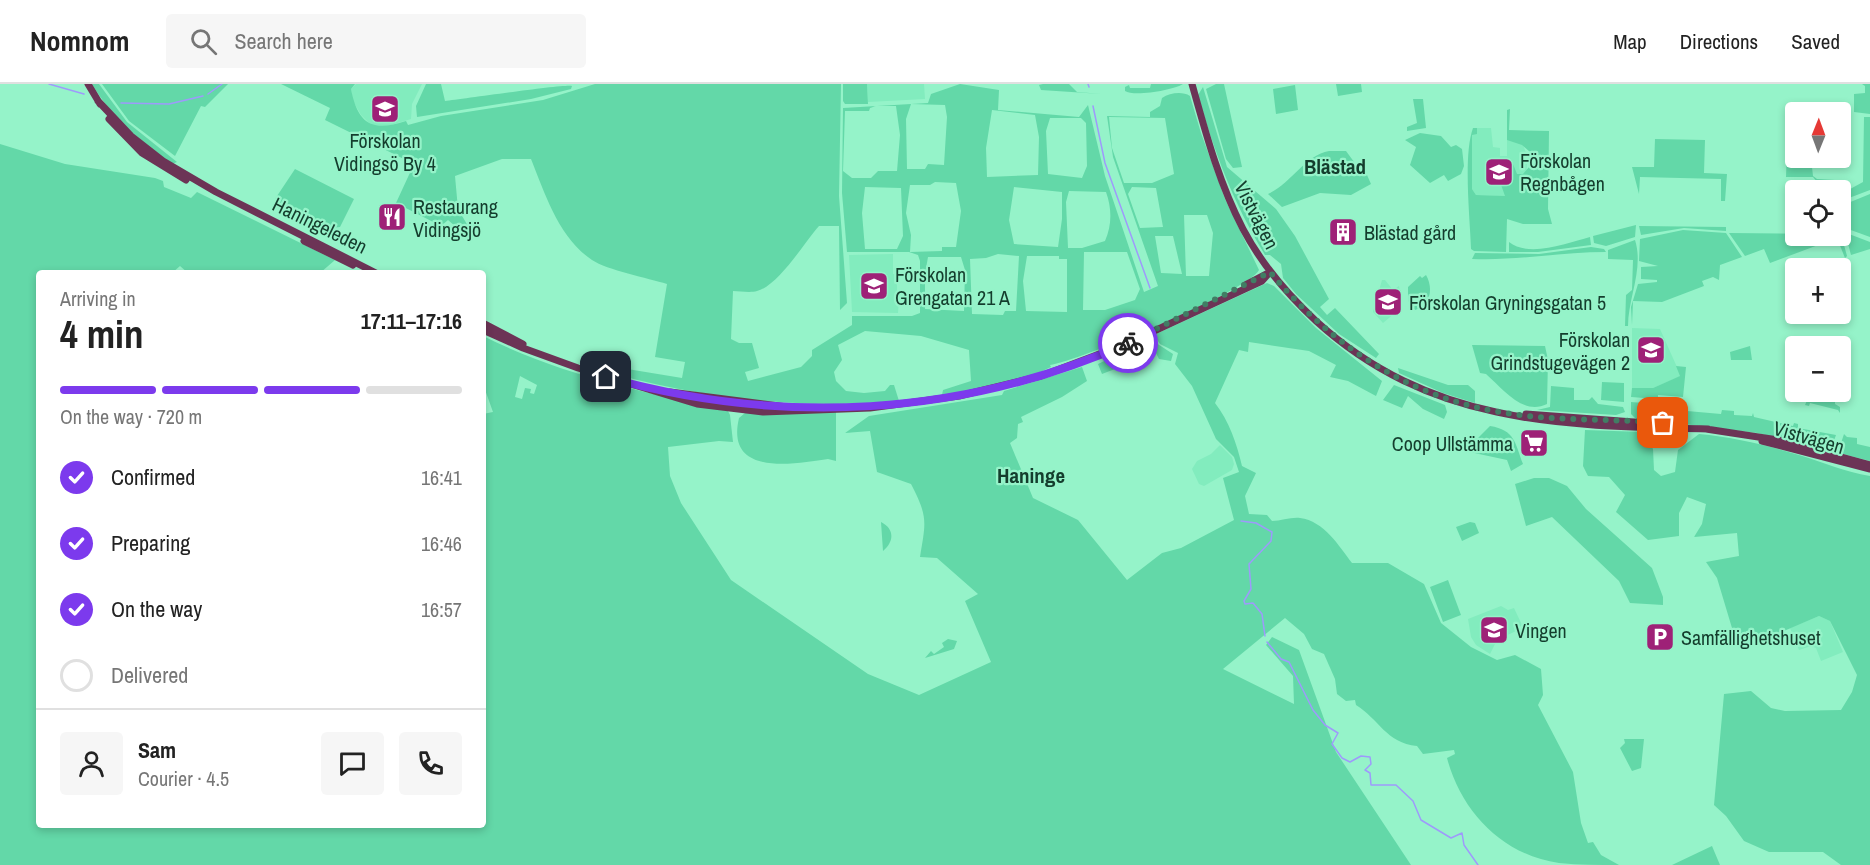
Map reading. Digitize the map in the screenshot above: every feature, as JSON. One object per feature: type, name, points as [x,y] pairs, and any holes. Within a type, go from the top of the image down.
[{"type":"main road","name":"Haningeleden","points":[[88,84],[98,101],[140,145],[163,161],[330,254],[369,270]]},
{"type":"main road","name":"Vistvägen","points":[[1192,84],[1224,188],[1242,228],[1270,272],[1310,315],[1360,357],[1419,389],[1496,412],[1627,420],[1708,429],[1786,441],[1870,465]]},
{"type":"main road","points":[[486,331],[547,356],[635,385],[697,397],[806,409],[909,404],[1023,381],[1126,344],[1262,281],[1270,272]]},
{"type":"main road","points":[[486,325],[547,356]]},
{"type":"main road","name":"Vistvägen","points":[[1741,434],[1870,469]]},
{"type":"shaded area","points":[[92,84],[99,84],[127,122],[177,162],[172,164],[128,128],[108,108]]},
{"type":"shaded area","points":[[102,84],[228,84],[205,107],[201,106],[175,156],[129,121]]},
{"type":"shaded area","points":[[281,84],[355,84],[351,89],[358,111],[369,123],[384,126],[406,121],[408,125],[441,116],[543,100],[595,84],[841,84],[839,196],[847,303],[840,310],[839,226],[819,226],[773,281],[754,292],[733,291],[731,339],[739,343],[752,343],[759,368],[745,372],[748,381],[801,367],[812,356],[812,350],[852,325],[852,316],[912,316],[920,313],[918,255],[909,252],[847,252],[842,193],[843,108],[876,106],[870,108],[869,111],[845,111],[843,171],[852,178],[871,178],[878,171],[897,171],[900,135],[896,106],[877,106],[928,103],[931,94],[960,84],[999,90],[998,110],[1079,117],[1088,105],[1105,176],[1144,292],[1158,286],[1113,157],[1107,116],[1150,117],[1150,112],[1160,106],[1162,98],[1176,93],[1187,94],[1190,96],[1225,199],[1259,270],[1248,280],[1195,309],[1093,352],[1050,365],[1051,367],[1025,378],[997,385],[942,395],[943,390],[971,381],[969,350],[921,336],[865,331],[838,345],[842,360],[834,372],[836,381],[846,391],[864,393],[885,391],[890,385],[894,385],[899,401],[822,404],[784,402],[672,388],[596,369],[597,364],[682,378],[685,362],[655,357],[667,284],[599,264],[580,251],[554,214],[531,159],[502,159],[455,176],[458,209],[468,226],[462,232],[448,220],[441,226],[396,203],[414,164],[325,120],[330,108]],"holes":[[[911,104],[945,105],[947,117],[944,165],[928,164],[925,169],[907,169],[906,119]],[[992,110],[1035,115],[1039,137],[1038,175],[987,177],[986,148]],[[1109,117],[1165,118],[1174,174],[1152,183],[1124,183],[1112,148]],[[1050,118],[1081,118],[1086,123],[1087,166],[1082,178],[1048,174],[1046,131]],[[935,182],[956,183],[961,211],[956,247],[942,247],[942,251],[910,252],[911,235],[906,213],[910,185],[930,185]],[[865,187],[901,188],[903,236],[897,249],[865,249],[862,213]],[[1014,187],[1062,192],[1062,219],[1058,247],[1014,244],[1009,220]],[[1132,187],[1156,188],[1163,227],[1140,228],[1128,194]],[[1069,191],[1106,192],[1110,217],[1105,241],[1082,248],[1068,248],[1066,202]],[[1184,215],[1207,215],[1213,233],[1209,276],[1186,276]],[[1155,236],[1173,236],[1182,274],[1161,273]],[[1084,252],[1127,252],[1140,289],[1135,300],[1105,310],[1083,310]],[[998,254],[1019,256],[1016,311],[1005,311],[1003,315],[972,314],[970,259],[986,258]],[[1027,256],[1059,256],[1059,259],[1067,259],[1067,312],[1026,311],[1023,281]],[[928,257],[961,257],[965,270],[964,311],[925,309],[925,274]]]},
{"type":"shaded area","name":"Förskolan Vidingsö By 4","points":[[356,84],[422,84],[412,104],[411,119],[381,128],[372,126],[361,115],[353,101],[351,89]]},
{"type":"shaded area","points":[[426,84],[441,84],[445,101],[572,86],[571,89],[531,99],[417,117],[416,106]]},
{"type":"shaded area","points":[[843,84],[867,84],[868,104],[845,104]]},
{"type":"shaded area","points":[[867,84],[924,84],[925,99],[868,102]]},
{"type":"shaded area","points":[[1069,84],[1077,92],[1102,94],[1041,90],[1039,85]]},
{"type":"shaded area","points":[[1151,84],[1183,84],[1154,92],[1130,93],[1125,91],[1125,87],[1129,85],[1130,88],[1150,88]]},
{"type":"shaded area","points":[[1216,84],[1224,84],[1242,167],[1233,168],[1226,159],[1206,89]]},
{"type":"shaded area","points":[[1336,84],[1361,84],[1362,92],[1338,96]]},
{"type":"shaded area","points":[[1862,84],[1870,84],[1870,114],[1854,112],[1854,94],[1865,93],[1865,86]]},
{"type":"shaded area","points":[[1295,85],[1298,110],[1276,114],[1273,89]]},
{"type":"shaded area","points":[[1203,87],[1227,167],[1276,209],[1295,236],[1329,299],[1320,307],[1327,315],[1335,308],[1379,354],[1376,358],[1339,334],[1296,294],[1283,278],[1281,264],[1270,255],[1265,255],[1243,216],[1218,158],[1198,95]]},
{"type":"shaded area","points":[[1413,99],[1423,99],[1426,128],[1407,131],[1407,127],[1417,123]]},
{"type":"shaded area","points":[[1510,109],[1509,130],[1549,131],[1548,209],[1552,224],[1523,224],[1507,219],[1506,252],[1474,251],[1471,249],[1468,170],[1468,154],[1473,128],[1477,128],[1477,134],[1472,135],[1472,189],[1476,195],[1505,196],[1499,179],[1508,166],[1513,164],[1517,174],[1523,174],[1537,158],[1522,145],[1507,140],[1507,110]]},
{"type":"shaded area","points":[[1864,117],[1870,117],[1870,190],[1851,197],[1851,189],[1863,182]]},
{"type":"shaded area","name":"Förskolan Regnbågen","points":[[1477,128],[1491,128],[1493,147],[1500,148],[1500,156],[1507,156],[1507,140],[1515,140],[1523,145],[1527,155],[1526,197],[1476,195],[1472,189],[1472,134],[1477,134]]},
{"type":"shaded area","points":[[1420,133],[1441,136],[1451,147],[1456,145],[1462,149],[1464,166],[1461,174],[1448,181],[1444,175],[1430,183],[1410,165],[1416,147],[1405,140]]},
{"type":"shaded area","points":[[1655,139],[1705,140],[1704,173],[1727,174],[1725,201],[1721,201],[1721,179],[1640,177],[1639,194],[1632,167],[1654,167]]},
{"type":"shaded area","points":[[0,144],[65,164],[155,178],[163,181],[164,187],[191,198],[197,192],[335,260],[323,270],[185,270],[180,266],[175,270],[36,270],[36,828],[486,828],[486,413],[493,412],[486,392],[486,337],[573,372],[728,411],[733,442],[719,441],[668,447],[670,476],[681,503],[731,580],[868,674],[919,695],[991,662],[965,601],[978,594],[937,558],[920,557],[924,519],[911,484],[877,472],[870,431],[845,433],[869,416],[1002,395],[1004,391],[1082,367],[1087,381],[1062,397],[1021,417],[1023,422],[1018,424],[1017,438],[1010,443],[1033,498],[1078,520],[1127,580],[1162,553],[1181,548],[1234,520],[1223,478],[1239,472],[1234,457],[1216,439],[1192,386],[1175,364],[1178,353],[1160,344],[1154,335],[1267,283],[1274,286],[1316,328],[1382,381],[1376,396],[1348,381],[1330,377],[1336,365],[1309,351],[1249,342],[1248,352],[1239,350],[1215,403],[1232,433],[1242,466],[1256,473],[1245,496],[1249,514],[1267,515],[1272,521],[1293,518],[1309,520],[1330,535],[1352,563],[1388,563],[1424,584],[1441,623],[1471,647],[1497,660],[1515,655],[1541,669],[1543,695],[1538,705],[1573,772],[1581,823],[1588,843],[1593,842],[1601,855],[1619,865],[1559,863],[1519,851],[1502,840],[1487,827],[1462,796],[1447,758],[1455,754],[1454,750],[1423,754],[1417,746],[1406,744],[1390,735],[1356,705],[1355,700],[1346,701],[1337,694],[1335,679],[1324,654],[1312,649],[1304,634],[1285,618],[1223,669],[1294,704],[1293,676],[1266,645],[1272,637],[1299,650],[1336,752],[1411,865],[0,865]],"holes":[[[520,376],[537,385],[534,394],[530,393],[531,389],[525,388],[522,399],[515,397]]]},
{"type":"shaded area","points":[[1329,151],[1346,151],[1363,174],[1367,175],[1371,184],[1351,195],[1320,193],[1282,207],[1268,194],[1284,184],[1313,158]]},
{"type":"shaded area","points":[[1786,168],[1812,168],[1813,176],[1817,179],[1835,180],[1816,180],[1813,177],[1786,177]]},
{"type":"shaded area","points":[[295,169],[354,199],[340,227],[323,229],[280,211],[275,199]]},
{"type":"shaded area","points":[[1870,194],[1870,237],[1851,230],[1851,202]]},
{"type":"shaded area","points":[[1636,225],[1635,237],[1606,246],[1594,243],[1593,236]]},
{"type":"shaded area","points":[[1639,226],[1726,227],[1726,231],[1684,228],[1641,235]]},
{"type":"shaded area","points":[[1683,230],[1726,233],[1742,257],[1720,265],[1719,280],[1713,277],[1702,281],[1704,286],[1662,302],[1633,301],[1632,325],[1631,307],[1638,284],[1657,282],[1657,280],[1641,279],[1641,267],[1658,266],[1639,261],[1640,239]]},
{"type":"shaded area","points":[[1729,233],[1785,234],[1785,246],[1816,246],[1770,263],[1764,249],[1745,256]]},
{"type":"shaded area","points":[[1851,235],[1870,242],[1870,249],[1851,255],[1849,246],[1851,246]]},
{"type":"shaded area","points":[[1590,237],[1591,245],[1538,252],[1509,252],[1509,242],[1517,247],[1538,249]]},
{"type":"shaded area","points":[[1635,240],[1637,272],[1628,326],[1625,326],[1626,295],[1632,290],[1633,260],[1608,259],[1608,250]]},
{"type":"shaded area","points":[[1840,246],[1844,246],[1847,256],[1845,258]]},
{"type":"shaded area","points":[[1591,247],[1604,249],[1606,252],[1472,259],[1475,253],[1539,254]]},
{"type":"shaded area","name":"Förskolan Grengatan 21 A","points":[[893,254],[893,274],[897,274],[898,313],[852,312],[849,255]]},
{"type":"shaded area","points":[[1426,275],[1430,286],[1429,296],[1424,305],[1415,310],[1408,301],[1408,287],[1420,276],[1422,278]]},
{"type":"shaded area","name":"Förskolan Gryningsgatan 5","points":[[1382,280],[1385,280],[1393,290],[1399,286],[1402,307],[1383,323],[1373,312]]},
{"type":"shaded area","name":"Förskolan Grindstugevägen 2","points":[[1632,328],[1660,329],[1681,376],[1653,388],[1632,388]]},
{"type":"shaded area","points":[[1150,339],[1173,354],[1171,361],[1159,359],[1156,353],[1102,374],[1098,364]]},
{"type":"shaded area","points":[[1472,345],[1545,346],[1548,360],[1547,404],[1538,407],[1522,404],[1486,374],[1480,373]]},
{"type":"shaded area","points":[[1750,346],[1752,360],[1731,360],[1730,352]]},
{"type":"shaded area","points":[[1676,366],[1686,367],[1683,397],[1658,395],[1658,399],[1631,397],[1632,388],[1653,388],[1680,376]]},
{"type":"shaded area","points":[[1398,368],[1448,385],[1468,385],[1475,391],[1475,403],[1443,393],[1399,373]]},
{"type":"shaded area","points":[[1602,382],[1624,383],[1624,402],[1601,400]]},
{"type":"shaded area","points":[[1394,385],[1445,405],[1447,412],[1444,419],[1423,409],[1408,396],[1402,408],[1383,400]]},
{"type":"shaded area","points":[[1551,386],[1574,388],[1574,400],[1589,400],[1592,397],[1598,404],[1623,407],[1625,412],[1616,415],[1537,410],[1550,407]]},
{"type":"shaded area","points":[[1631,402],[1644,403],[1644,408],[1681,411],[1682,406],[1687,407],[1687,411],[1721,414],[1722,410],[1734,411],[1734,415],[1752,416],[1753,413],[1754,417],[1793,426],[1794,423],[1798,424],[1798,428],[1836,435],[1832,446],[1825,449],[1757,433],[1635,418],[1631,414]]},
{"type":"shaded area","points":[[1806,402],[1835,402],[1840,407],[1840,413],[1838,410],[1810,403],[1809,406],[1805,405]]},
{"type":"shaded area","points":[[836,412],[836,461],[828,459],[781,464],[766,462],[752,458],[742,450],[737,437],[739,418],[745,413]]},
{"type":"shaded area","points":[[1490,426],[1509,434],[1516,444],[1523,464],[1511,471],[1507,460],[1465,451]]},
{"type":"shaded area","points":[[1585,430],[1643,432],[1653,449],[1654,470],[1661,476],[1675,472],[1678,450],[1699,434],[1762,445],[1870,476],[1870,865],[1841,865],[1823,852],[1769,852],[1744,841],[1726,816],[1714,805],[1724,694],[1751,691],[1771,708],[1785,711],[1841,710],[1852,692],[1857,675],[1830,621],[1819,616],[1749,646],[1732,628],[1717,578],[1706,562],[1739,556],[1737,533],[1694,537],[1702,524],[1706,504],[1687,497],[1679,513],[1679,536],[1648,540],[1616,512],[1625,495],[1609,477],[1588,476],[1583,466]]},
{"type":"shaded area","points":[[1844,434],[1847,437],[1857,438],[1857,444],[1870,447],[1870,461],[1843,454],[1840,446]]},
{"type":"shaded area","points":[[1220,445],[1232,457],[1234,464],[1232,470],[1204,486],[1199,484],[1192,469],[1197,461],[1211,454]]},
{"type":"shaded area","points":[[1534,478],[1549,478],[1567,486],[1586,509],[1652,568],[1663,597],[1663,605],[1630,603],[1619,581],[1552,517],[1526,526],[1515,484]]},
{"type":"shaded area","points":[[881,522],[891,532],[891,540],[883,551]]},
{"type":"shaded area","points":[[1470,522],[1475,523],[1479,533],[1462,541],[1456,527]]},
{"type":"shaded area","points":[[1448,580],[1461,615],[1443,622],[1430,587]]},
{"type":"shaded area","name":"Vingen","points":[[1501,606],[1508,610],[1514,608],[1522,625],[1516,631],[1497,640],[1490,654],[1476,645],[1471,637],[1468,619]]},
{"type":"shaded area","points":[[1819,616],[1830,621],[1843,652],[1821,661],[1816,648],[1811,646],[1799,650],[1790,628]]},
{"type":"shaded area","points":[[948,639],[957,641],[954,649],[925,658],[931,651],[934,654],[944,647],[942,643]]},
{"type":"shaded area","points":[[1624,739],[1644,739],[1641,768],[1632,771],[1620,748],[1625,743]]},
{"type":"shaded area","points":[[1712,846],[1720,865],[1672,865]]},
{"type":"waterway","points":[[49,84],[84,94]]},
{"type":"waterway","points":[[208,94],[222,84]]},
{"type":"waterway","points":[[121,103],[169,104],[203,96]]},
{"type":"waterway","points":[[1093,106],[1105,163],[1150,288]]},
{"type":"waterway","points":[[1241,521],[1256,523],[1272,532],[1271,541],[1249,564],[1251,589],[1244,601],[1245,604],[1253,603],[1262,614],[1265,636]]},
{"type":"waterway","points":[[1267,642],[1281,659],[1289,662],[1313,710],[1325,725],[1338,733],[1332,744],[1342,758],[1350,762],[1361,756],[1370,757],[1371,764],[1365,770],[1370,773],[1371,785],[1396,785],[1413,801],[1421,820],[1451,838],[1462,833],[1464,845],[1478,865]]},
{"type":"way so far","points":[[1128,343],[1231,294],[1263,273],[1270,272],[1336,339],[1391,376],[1433,395],[1496,412],[1663,423]]},
{"type":"place","name":"Förskolan Vidingsö By 4","points":[[385,109]]},
{"type":"place","name":"Förskolan Regnbågen","points":[[1499,172]]},
{"type":"place","name":"Restaurang Vidingsjö","points":[[392,217]]},
{"type":"place","name":"Blästad gård","points":[[1343,232]]},
{"type":"place","name":"Förskolan Grengatan 21 A","points":[[874,286]]},
{"type":"place","name":"Förskolan Gryningsgatan 5","points":[[1388,302]]},
{"type":"place","name":"Förskolan Grindstugevägen 2","points":[[1651,350]]},
{"type":"place","name":"Coop Ullstämma","points":[[1534,443]]},
{"type":"place","name":"Vingen","points":[[1494,630]]},
{"type":"place","name":"Samfällighetshuset","points":[[1660,637]]},
{"type":"district","name":"Blästad","points":[[1335,166]]},
{"type":"district","name":"Haninge","points":[[1031,475]]},
{"type":"route","points":[[606,377],[635,385],[726,401],[806,409],[870,408],[941,399],[1003,387],[1056,371],[1128,343]]}]
